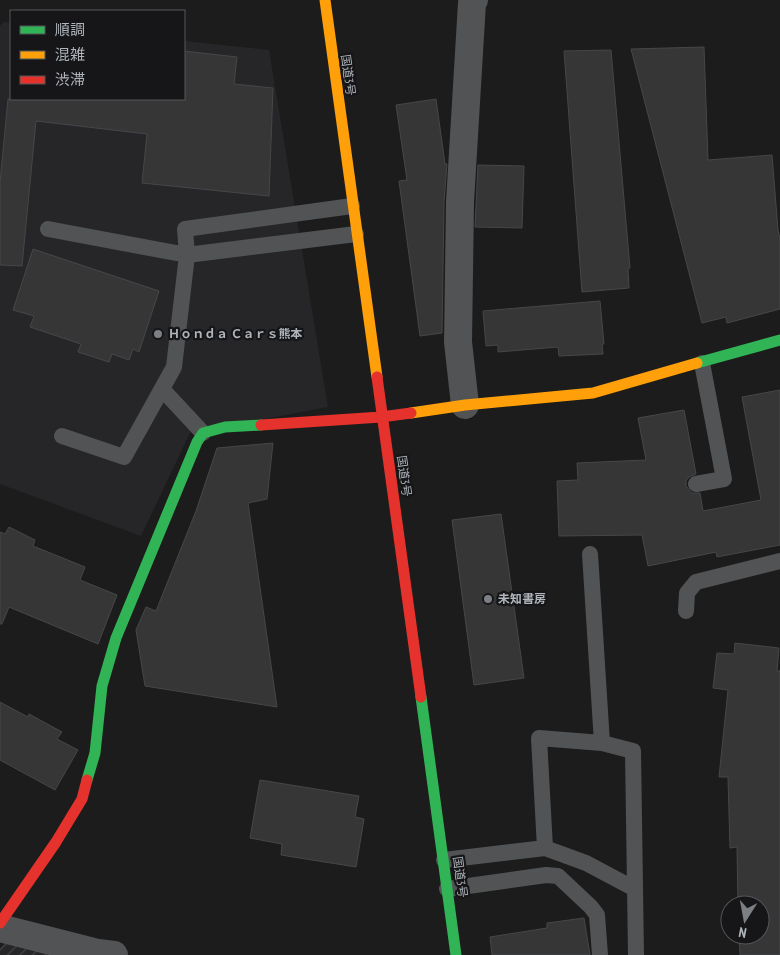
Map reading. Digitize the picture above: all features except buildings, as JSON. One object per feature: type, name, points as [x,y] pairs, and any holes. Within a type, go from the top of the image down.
[{"type":"main road","name":"国道3号","points":[[325,0],[456,955]]},
{"type":"main road","points":[[0,923],[56,842],[82,799],[95,753],[102,686],[116,638],[197,442],[203,433],[225,427],[382,417],[465,405],[592,393],[780,340]]},
{"type":"street","points":[[465,405],[458,342],[460,202],[472,3],[474,0]]},
{"type":"street","points":[[0,928],[98,953],[114,955]]},
{"type":"lane","points":[[62,436],[124,457],[174,367],[187,255],[185,229],[352,206]]},
{"type":"lane","points":[[48,229],[187,255],[356,234]]},
{"type":"lane","points":[[696,484],[724,479],[702,363]]},
{"type":"lane","points":[[162,389],[203,433]]},
{"type":"lane","points":[[590,554],[602,743]]},
{"type":"lane","points":[[686,611],[687,593],[696,582],[780,561]]},
{"type":"lane","points":[[545,848],[539,738],[602,743],[633,752],[636,955]]},
{"type":"lane","points":[[444,860],[545,848],[586,863],[635,889]]},
{"type":"lane","points":[[447,889],[546,875],[558,876],[597,915],[600,955]]},
{"type":"shaded area","name":"Ｈｏｎｄａ Ｃａｒｓ熊本","points":[[4,22],[10,23],[10,100],[185,100],[185,41],[269,50],[328,407],[190,433],[141,536],[0,484],[0,26]]},
{"type":"shaded area","points":[[6,942],[71,955],[0,955],[0,948]]},
{"type":"traffic: fast","points":[[697,363],[780,340]]},
{"type":"traffic: fast","points":[[87,780],[95,753],[102,686],[116,638],[197,442],[203,433],[225,427],[261,425]]},
{"type":"traffic: fast","points":[[421,697],[456,955]]},
{"type":"traffic: slow","points":[[325,0],[377,377]]},
{"type":"traffic: slow","points":[[411,413],[465,405],[593,393],[697,363]]},
{"type":"traffic: jam","points":[[377,377],[421,697]]},
{"type":"traffic: jam","points":[[261,425],[381,417],[411,413]]},
{"type":"traffic: jam","points":[[0,923],[56,842],[82,799],[87,780]]},
{"type":"place","name":"Ｈｏｎｄａ Ｃａｒｓ熊本","points":[[158,334]]},
{"type":"place","name":"未知書房","points":[[488,599]]}]
